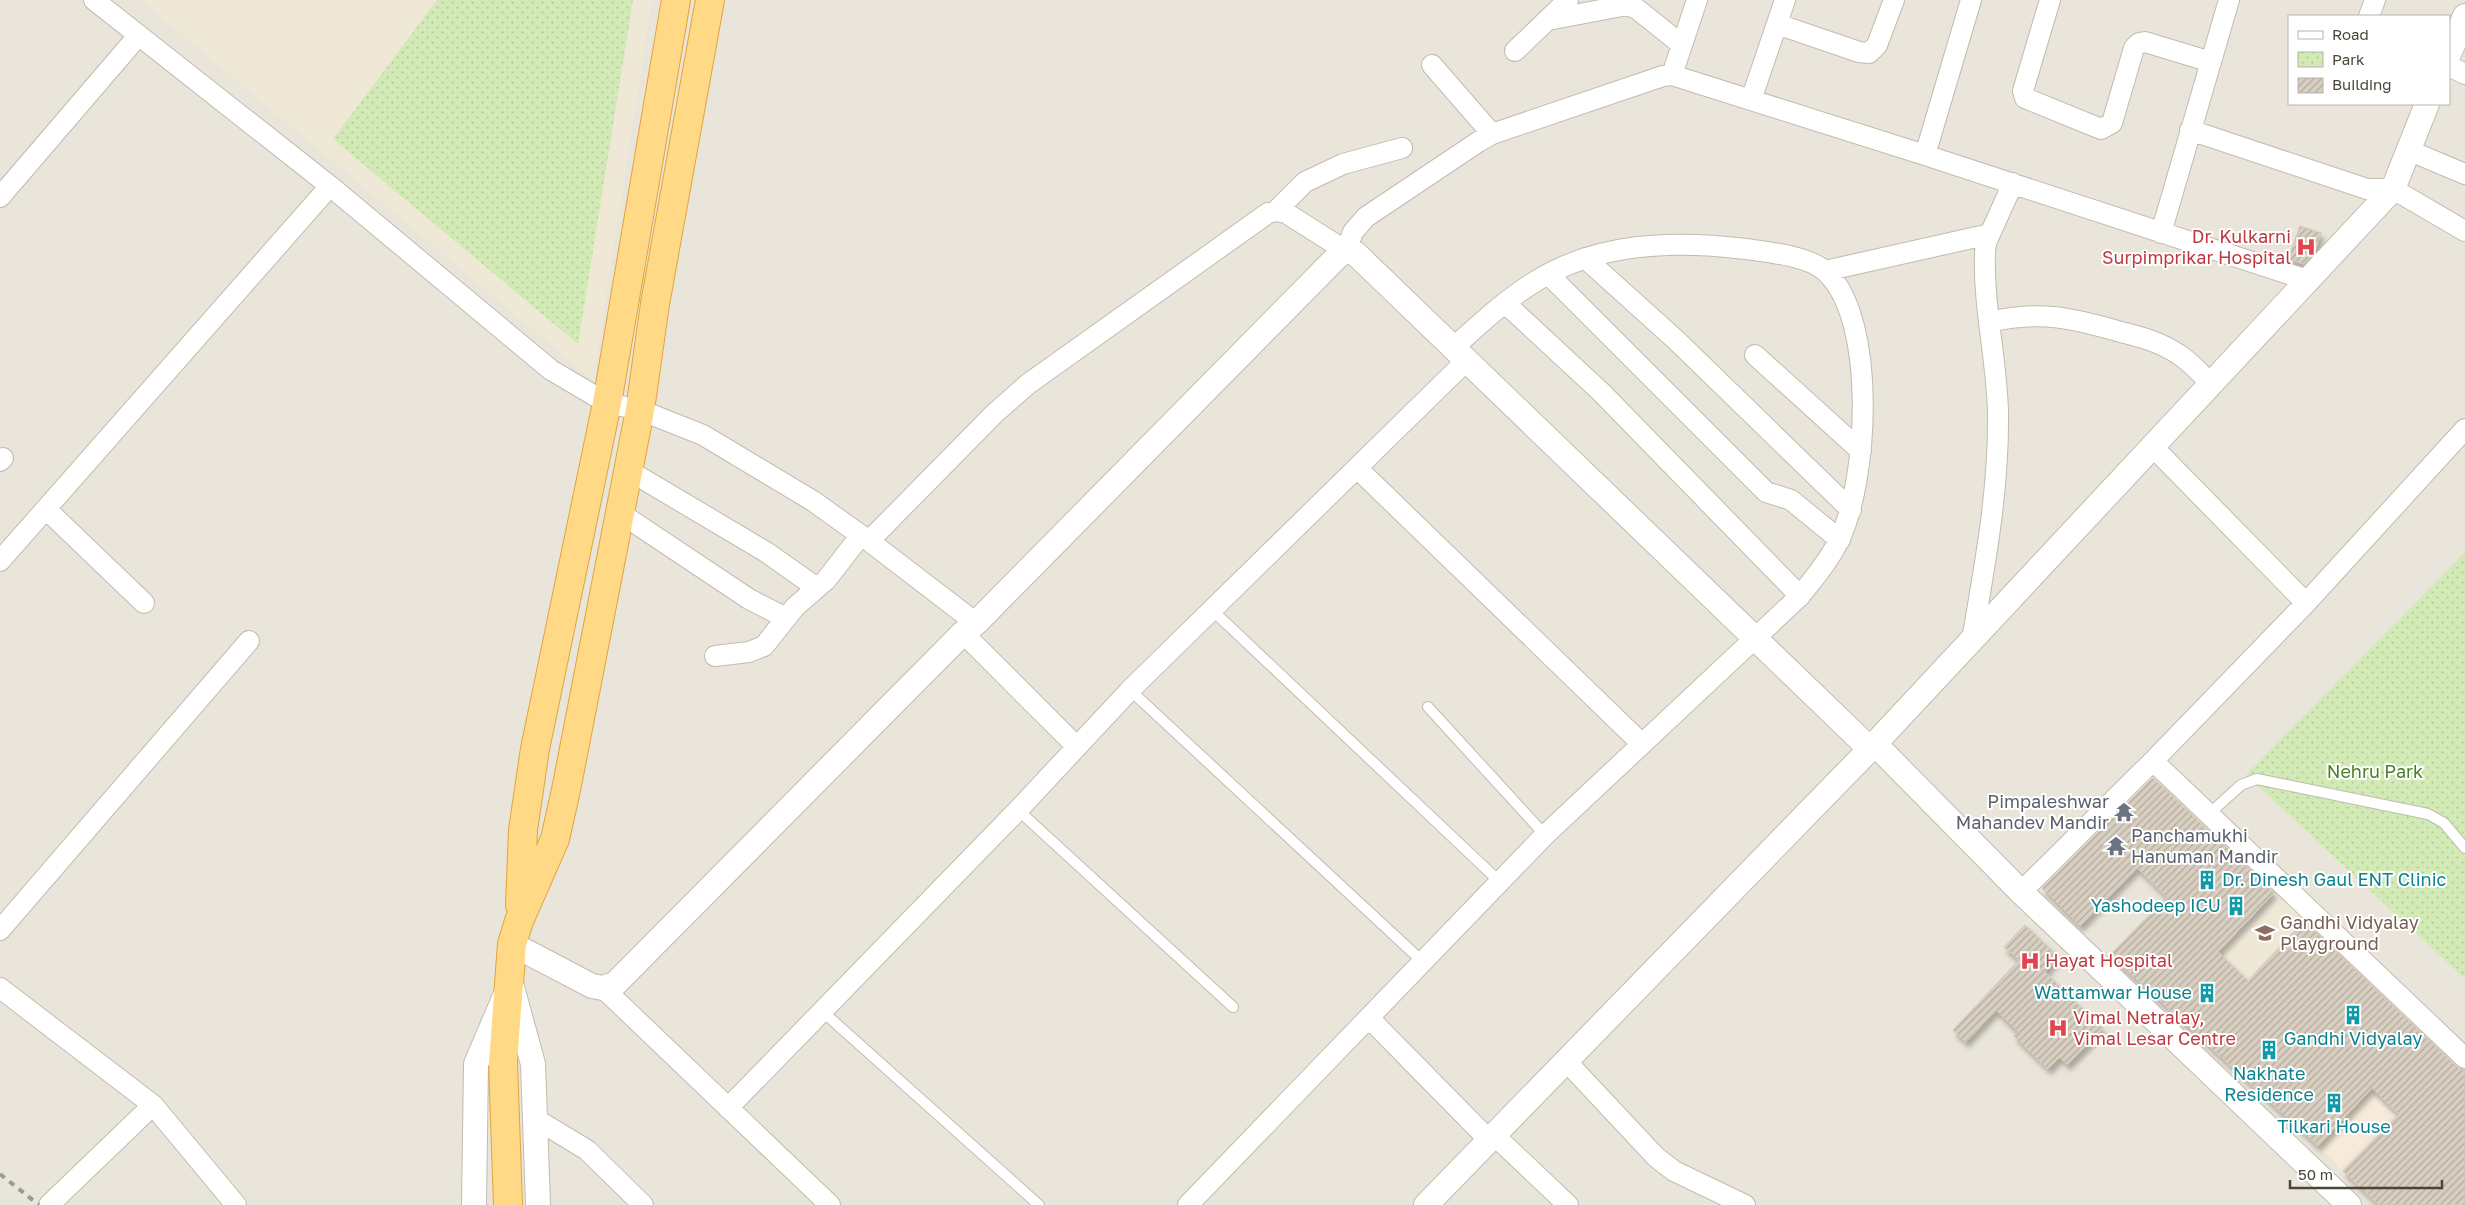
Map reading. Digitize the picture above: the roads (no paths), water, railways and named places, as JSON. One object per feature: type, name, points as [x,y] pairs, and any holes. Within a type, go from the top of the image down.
[{"type":"highway","points":[[508,1205],[503,1062],[516,933],[523,830],[535,749],[606,403],[676,0]]},
{"type":"highway","points":[[516,933],[555,840],[640,410],[654,304],[710,0]]},
{"type":"street","points":[[94,0],[330,186],[551,370],[606,403],[640,410],[703,435],[813,501],[865,538],[970,628],[1077,747]]},
{"type":"street","points":[[1515,51],[1568,0]]},
{"type":"street","points":[[1672,75],[1697,0]]},
{"type":"street","points":[[1751,100],[1785,0]]},
{"type":"street","points":[[1777,24],[1859,52],[1869,53],[1877,45],[1894,0]]},
{"type":"street","points":[[1924,154],[1971,0]]},
{"type":"street","points":[[2050,0],[2023,91],[2025,98],[2101,129],[2112,123],[2134,48],[2139,43],[2145,42],[2211,62]]},
{"type":"street","points":[[2160,233],[2229,0]]},
{"type":"street","points":[[2369,15],[2375,0]]},
{"type":"street","points":[[1548,20],[1627,5],[1637,9],[1682,45]]},
{"type":"street","points":[[2450,52],[2465,16]]},
{"type":"street","points":[[0,197],[138,36]]},
{"type":"street","points":[[1432,65],[1492,134]]},
{"type":"street","points":[[2450,66],[2465,74]]},
{"type":"street","points":[[516,933],[592,986],[603,988],[615,984],[1338,256],[1346,251],[1353,232],[1366,217],[1492,134],[1645,82],[1672,75],[1924,154],[2310,281]]},
{"type":"street","points":[[1426,1205],[1872,746],[2310,281],[2393,190],[2427,105]]},
{"type":"street","points":[[2190,130],[2367,189],[2393,190],[2465,231]]},
{"type":"street","points":[[1276,211],[1305,182],[1343,164],[1402,148]]},
{"type":"street","points":[[2408,150],[2465,174]]},
{"type":"street","points":[[1972,640],[1992,521],[1997,467],[1998,411],[1984,265],[1986,243],[2012,184]]},
{"type":"street","points":[[0,562],[330,186]]},
{"type":"street","points":[[715,656],[759,650],[786,618],[865,538],[994,414],[1028,384],[1268,213],[1276,211],[1286,213],[1346,251],[1355,253],[1755,638],[1872,746],[2349,1205]]},
{"type":"street","points":[[1825,271],[1990,234]]},
{"type":"street","points":[[728,1108],[1018,810],[1130,690],[1356,468],[1505,303],[1548,274],[1585,258],[1642,246],[1714,246],[1780,254],[1815,265],[1825,271],[1837,284],[1851,315],[1860,362],[1863,418],[1859,477],[1840,540],[1824,566],[1800,596],[1546,835],[1188,1205]]},
{"type":"street","points":[[1585,258],[1676,340],[1850,510]]},
{"type":"street","points":[[1548,274],[1766,492],[1790,500],[1840,540]]},
{"type":"street","points":[[1505,303],[1601,392],[1800,596]]},
{"type":"street","points":[[1990,322],[2028,314],[2063,316],[2079,320],[2153,341],[2191,364],[2212,384]]},
{"type":"street","points":[[1755,355],[1861,451]]},
{"type":"street","points":[[2022,892],[2153,761],[2306,603],[2465,429]]},
{"type":"street","points":[[2153,447],[2306,603]]},
{"type":"street","points":[[1356,468],[1642,744]]},
{"type":"street","points":[[628,470],[766,552],[817,588]]},
{"type":"street","points":[[46,510],[144,603]]},
{"type":"street","points":[[620,513],[749,599],[786,618]]},
{"type":"street","points":[[0,930],[250,642]]},
{"type":"street","points":[[2153,761],[2465,1058]]},
{"type":"street","points":[[510,983],[533,1064],[538,1205]]},
{"type":"street","points":[[474,1205],[476,1064],[510,983]]},
{"type":"street","points":[[0,988],[152,1105],[236,1205]]},
{"type":"street","points":[[603,988],[830,1205]]},
{"type":"street","points":[[1369,1018],[1492,1137],[1568,1205]]},
{"type":"street","points":[[1566,1061],[1656,1157],[1674,1171],[1745,1205]]},
{"type":"street","points":[[49,1205],[152,1105]]},
{"type":"street","points":[[534,1118],[587,1150],[643,1205]]},
{"type":"lane","points":[[1211,609],[1500,882]]},
{"type":"lane","points":[[1130,690],[1423,962]]},
{"type":"lane","points":[[1428,707],[1546,835]]},
{"type":"lane","points":[[2209,814],[2241,784],[2257,779],[2428,814],[2444,822],[2465,848]]},
{"type":"lane","points":[[1018,810],[1233,1007]]},
{"type":"lane","points":[[822,1011],[1039,1205]]},
{"type":"railway","points":[[0,1174],[39,1205]]},
{"type":"place","name":"Dr. Kulkarni Surpimprikar Hospital","points":[[2306,247]]},
{"type":"place","name":"Pimpaleshwar Mahandev Mandir","points":[[2124,812]]},
{"type":"place","name":"Panchamukhi Hanuman Mandir","points":[[2116,846]]},
{"type":"place","name":"Dr. Dinesh Gaul ENT Clinic","points":[[2207,880]]},
{"type":"place","name":"Yashodeep ICU","points":[[2236,906]]},
{"type":"place","name":"Gandhi Vidyalay Playground","points":[[2265,933]]},
{"type":"place","name":"Hayat Hospital","points":[[2030,961]]},
{"type":"place","name":"Wattamwar House","points":[[2207,993]]},
{"type":"place","name":"Gandhi Vidyalay","points":[[2353,1015]]},
{"type":"place","name":"Vimal Netralay, Vimal Lesar Centre","points":[[2058,1028]]},
{"type":"place","name":"Nakhate Residence","points":[[2269,1050]]},
{"type":"place","name":"Tilkari House","points":[[2334,1103]]},
{"type":"park label","name":"Nehru Park","points":[[2375,772]]}]
